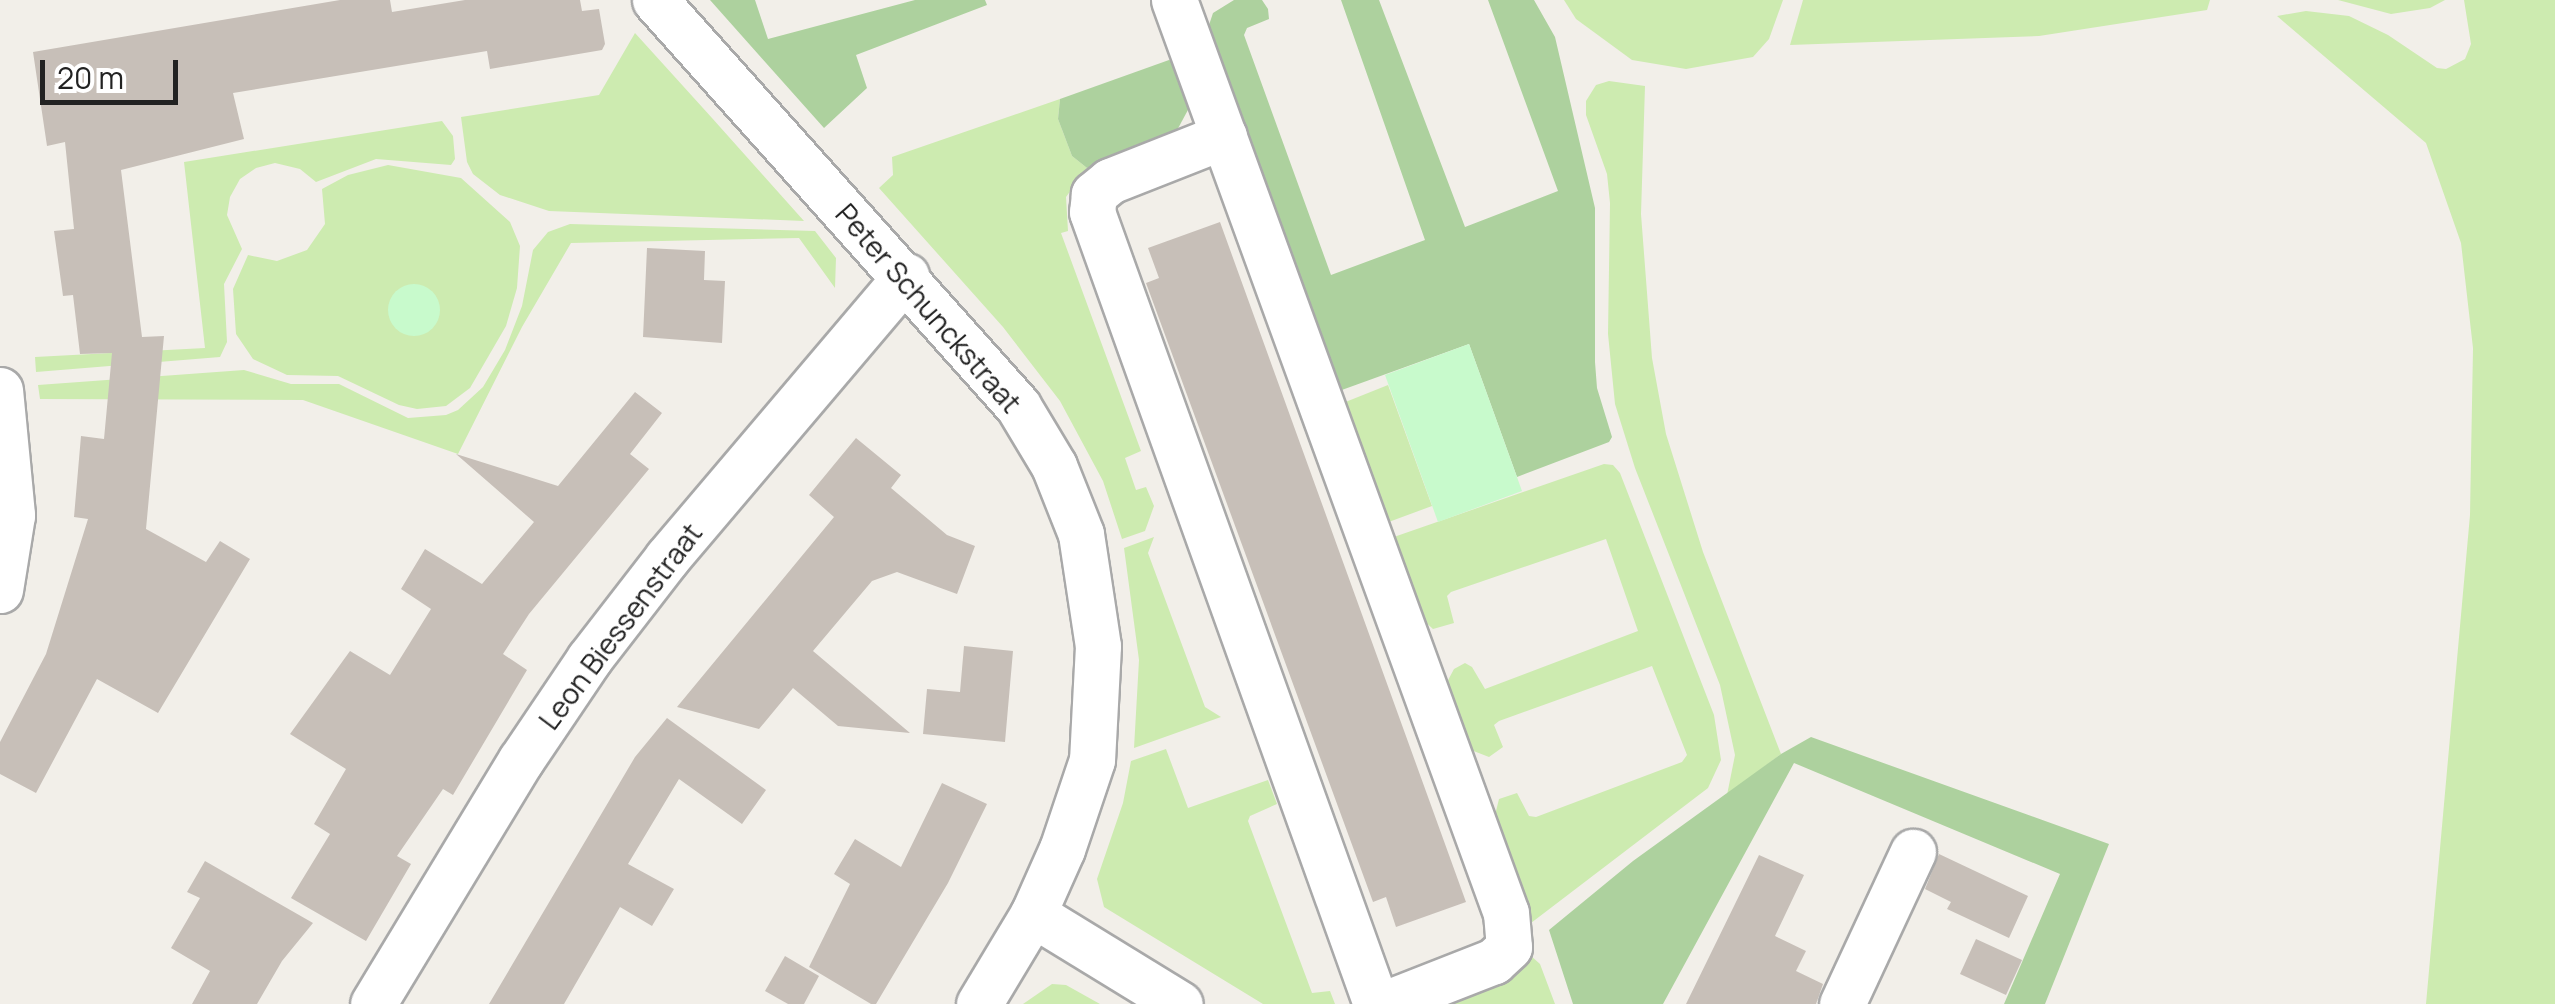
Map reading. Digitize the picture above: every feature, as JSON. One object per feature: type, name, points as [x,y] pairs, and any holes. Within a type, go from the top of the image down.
[{"type":"street","name":"Peter Schunckstraat","points":[[654,0],[906,276],[1018,406],[1054,466],[1081,534],[1098,646],[1098,709],[1092,760],[1072,824],[1033,914],[979,1004]]},
{"type":"street","points":[[1174,0],[1414,656],[1511,937],[1509,947],[1494,961],[1384,1004]]},
{"type":"street","points":[[1224,136],[1110,181],[1094,194],[1092,212],[1376,1004]]},
{"type":"street","name":"Leon Biessenstraat","points":[[373,1004],[520,760],[589,659],[668,558],[906,276]]},
{"type":"street","points":[[0,390],[12,514],[0,590]]},
{"type":"street","points":[[1842,1004],[1913,852]]},
{"type":"street","points":[[1033,914],[1180,1004]]},
{"type":"green space","points":[[710,0],[755,0],[768,39],[915,0],[985,0],[987,5],[856,55],[867,88],[824,128]]},
{"type":"green space","points":[[1234,0],[1262,0],[1268,9],[1269,19],[1247,28],[1244,35],[1331,275],[1425,240],[1341,0],[1379,0],[1465,227],[1558,191],[1488,0],[1534,0],[1555,37],[1595,208],[1595,362],[1597,388],[1612,437],[1609,442],[1517,477],[1469,344],[1339,391],[1208,28],[1213,13]]},
{"type":"green space","points":[[1564,0],[1783,0],[1769,39],[1753,57],[1686,69],[1632,60],[1576,19]]},
{"type":"green space","points":[[1803,0],[2210,0],[2207,10],[2039,36],[1790,45]]},
{"type":"green space","points":[[2338,0],[2445,0],[2430,8],[2391,14]]},
{"type":"green space","points":[[2464,0],[2555,0],[2555,1004],[2426,1004],[2470,515],[2473,348],[2461,243],[2426,143],[2277,16],[2306,11],[2349,16],[2388,35],[2437,68],[2446,69],[2465,59],[2471,44]]},
{"type":"green space","points":[[635,33],[804,221],[549,211],[500,195],[473,174],[467,162],[461,117],[599,95]]},
{"type":"green space","points":[[1169,60],[1175,62],[1189,108],[1175,134],[1087,168],[1072,156],[1058,119],[1060,99]]},
{"type":"green space","points":[[1609,81],[1645,86],[1641,214],[1652,358],[1666,434],[1703,552],[1781,754],[1727,795],[1735,755],[1720,685],[1635,468],[1615,404],[1608,334],[1610,203],[1607,174],[1586,115],[1586,101],[1596,85]]},
{"type":"green space","points":[[1060,99],[1058,119],[1072,156],[1087,168],[1066,197],[1068,231],[1061,233],[1141,451],[1125,458],[1136,490],[1146,487],[1154,506],[1145,531],[1122,539],[1103,481],[1060,401],[1003,327],[879,188],[893,175],[892,157]]},
{"type":"green space","points":[[442,121],[453,136],[455,159],[451,165],[376,159],[316,182],[300,169],[275,163],[256,168],[240,179],[230,197],[227,215],[242,249],[224,284],[227,342],[220,357],[36,372],[35,357],[205,348],[184,162]]},
{"type":"green space","points":[[388,165],[461,178],[510,222],[520,246],[517,288],[506,326],[470,388],[446,406],[417,409],[399,405],[338,376],[287,375],[253,359],[236,334],[233,289],[248,255],[277,261],[307,250],[325,224],[322,189],[348,175]]},
{"type":"green space","points":[[570,224],[815,231],[836,258],[835,288],[799,238],[571,243],[522,327],[458,454],[303,400],[40,399],[38,385],[244,370],[291,384],[339,384],[408,418],[446,415],[458,410],[483,387],[505,350],[522,306],[533,250],[548,232]]},
{"type":"green space","points":[[414,284],[432,292],[440,310],[432,328],[414,336],[396,328],[388,310],[396,292]]},
{"type":"green space","points":[[1469,344],[1522,491],[1438,522],[1385,375]]},
{"type":"green space","points":[[1388,385],[1432,506],[1386,523],[1343,403]]},
{"type":"green space","points":[[1604,464],[1613,465],[1620,473],[1714,715],[1721,760],[1708,788],[1531,923],[1494,819],[1499,799],[1517,793],[1529,816],[1536,817],[1682,762],[1687,755],[1652,666],[1499,721],[1494,725],[1503,747],[1489,757],[1471,750],[1446,684],[1454,669],[1465,663],[1472,667],[1485,689],[1638,631],[1606,539],[1451,592],[1447,596],[1454,623],[1433,629],[1422,619],[1391,538]]},
{"type":"green space","points":[[1154,537],[1148,553],[1205,707],[1221,717],[1134,748],[1139,660],[1124,548]]},
{"type":"green space","points":[[1811,737],[2109,844],[2045,1004],[2004,1004],[2060,874],[1794,763],[1663,1004],[1573,1004],[1549,930],[1633,861],[1781,754]]},
{"type":"green space","points":[[1166,749],[1188,808],[1268,780],[1277,804],[1250,816],[1248,821],[1312,993],[1330,991],[1335,1004],[1263,1004],[1104,907],[1097,879],[1123,803],[1131,761]]},
{"type":"green space","points":[[1531,956],[1540,964],[1555,1004],[1445,1004],[1499,984],[1524,967]]},
{"type":"green space","points":[[1052,984],[1066,985],[1100,1004],[1023,1004]]},
{"type":"building","points":[[340,0],[390,0],[392,12],[465,0],[580,0],[582,11],[599,9],[605,44],[602,50],[490,69],[487,51],[233,93],[244,139],[121,170],[142,337],[164,336],[146,529],[206,562],[220,541],[250,559],[158,713],[97,679],[36,793],[0,774],[0,742],[46,654],[88,519],[74,517],[81,436],[104,439],[112,353],[80,354],[73,295],[63,296],[54,231],[74,229],[65,142],[47,146],[33,52]]},
{"type":"building","points":[[1220,222],[1466,902],[1396,927],[1386,897],[1373,902],[1146,283],[1159,278],[1148,248]]},
{"type":"building","points":[[647,248],[705,251],[704,280],[725,281],[722,343],[643,337]]},
{"type":"building","points":[[635,392],[662,413],[630,454],[649,469],[529,614],[503,654],[527,670],[453,795],[443,789],[397,856],[411,864],[366,941],[291,898],[330,834],[314,824],[346,769],[290,734],[350,651],[390,675],[431,609],[401,589],[425,549],[482,584],[534,522],[456,454],[558,486]]},
{"type":"building","points":[[856,438],[901,475],[891,488],[947,535],[975,546],[957,594],[897,572],[872,581],[813,651],[910,733],[838,726],[793,688],[759,729],[677,707],[834,517],[809,495]]},
{"type":"building","points":[[964,646],[1013,651],[1005,742],[923,734],[927,689],[960,692]]},
{"type":"building","points":[[667,718],[766,790],[742,824],[679,779],[628,864],[674,889],[652,926],[620,907],[564,1004],[489,1004],[635,757]]},
{"type":"building","points":[[942,783],[987,804],[948,883],[876,1004],[871,1004],[809,967],[850,884],[834,874],[855,839],[901,867]]},
{"type":"building","points":[[1939,854],[2028,896],[2009,938],[1947,909],[1951,902],[1925,889]]},
{"type":"building","points":[[1759,855],[1804,875],[1775,936],[1806,951],[1796,971],[1823,984],[1816,1004],[1686,1004]]},
{"type":"building","points":[[205,861],[313,923],[282,961],[257,1004],[192,1004],[210,971],[171,948],[200,898],[187,892]]},
{"type":"building","points":[[1976,939],[2022,960],[2006,995],[1960,974]]},
{"type":"building","points":[[785,956],[819,976],[804,1004],[788,1004],[765,991]]}]
